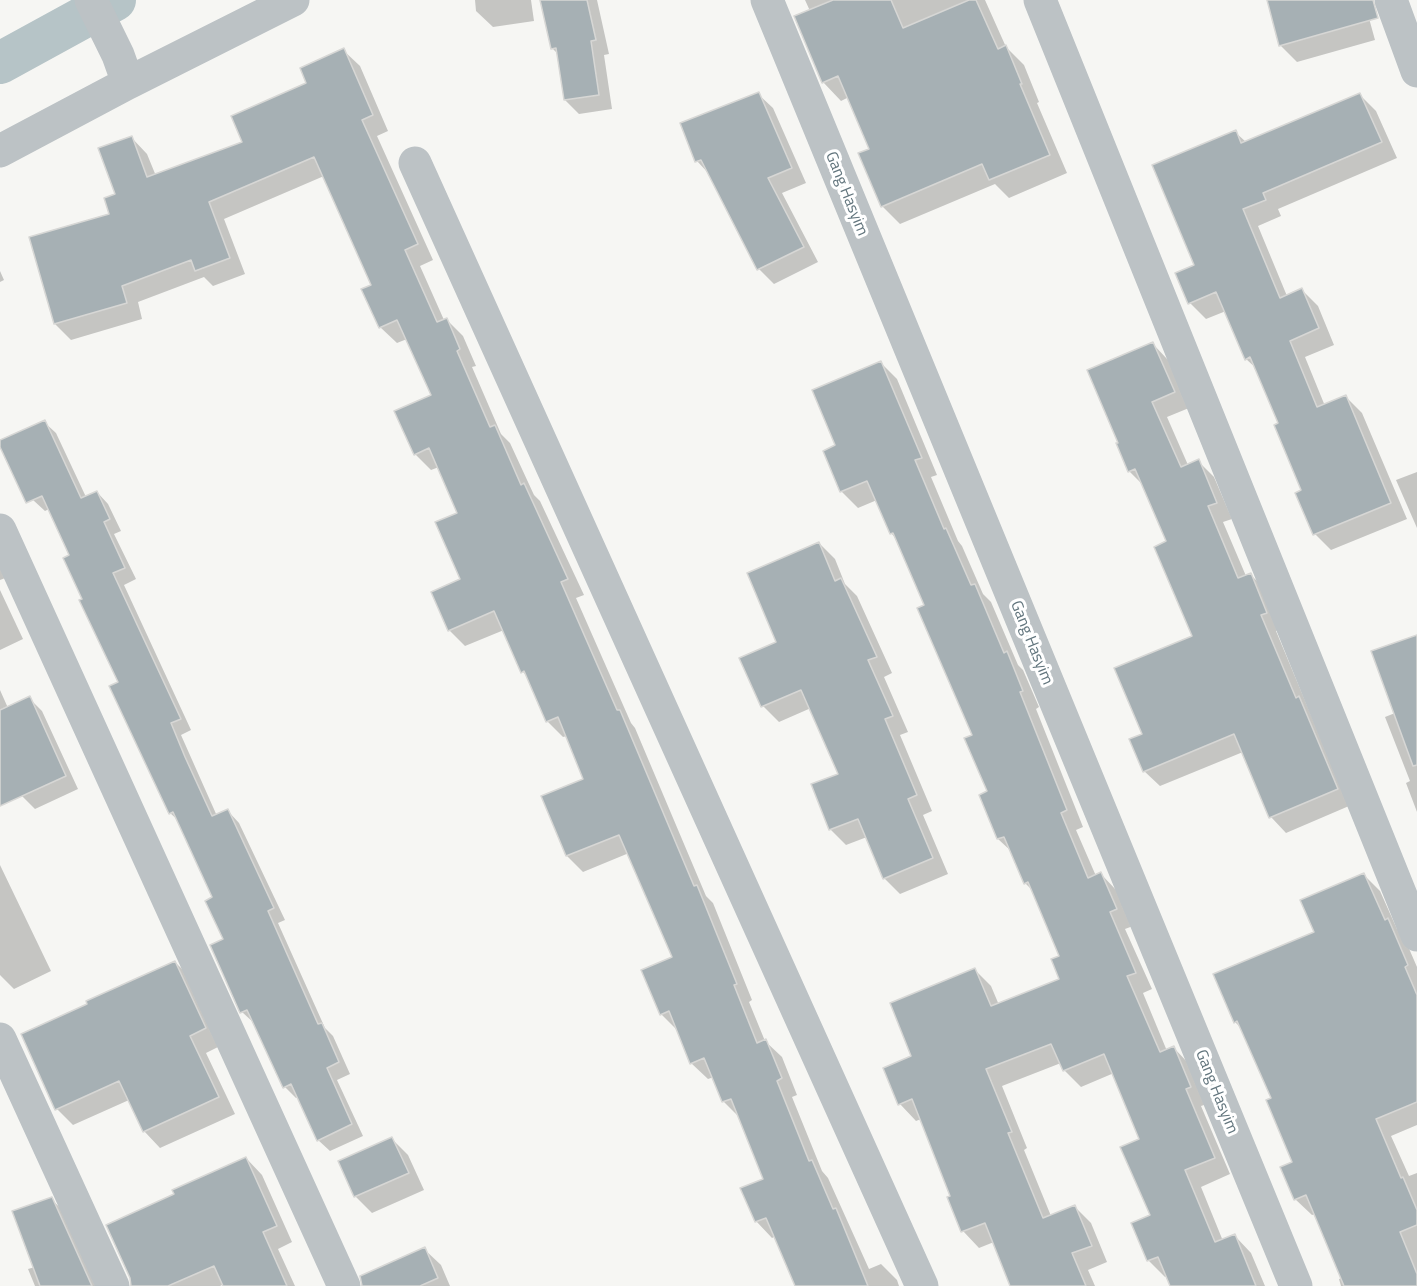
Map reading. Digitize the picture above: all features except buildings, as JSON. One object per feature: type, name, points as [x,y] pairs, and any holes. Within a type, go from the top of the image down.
[{"type":"street","points":[[91,0],[123,69]]},
{"type":"street","points":[[0,152],[123,69],[293,0]]},
{"type":"street","name":"Gang Hasyim","points":[[767,0],[1296,1286]]},
{"type":"street","points":[[1040,0],[1417,935]]},
{"type":"street","points":[[1391,0],[1417,71]]},
{"type":"street","points":[[415,163],[922,1286]]},
{"type":"street","points":[[0,530],[344,1286]]},
{"type":"street","points":[[0,1039],[113,1286]]},
{"type":"waterway","points":[[0,63],[115,0]]}]
